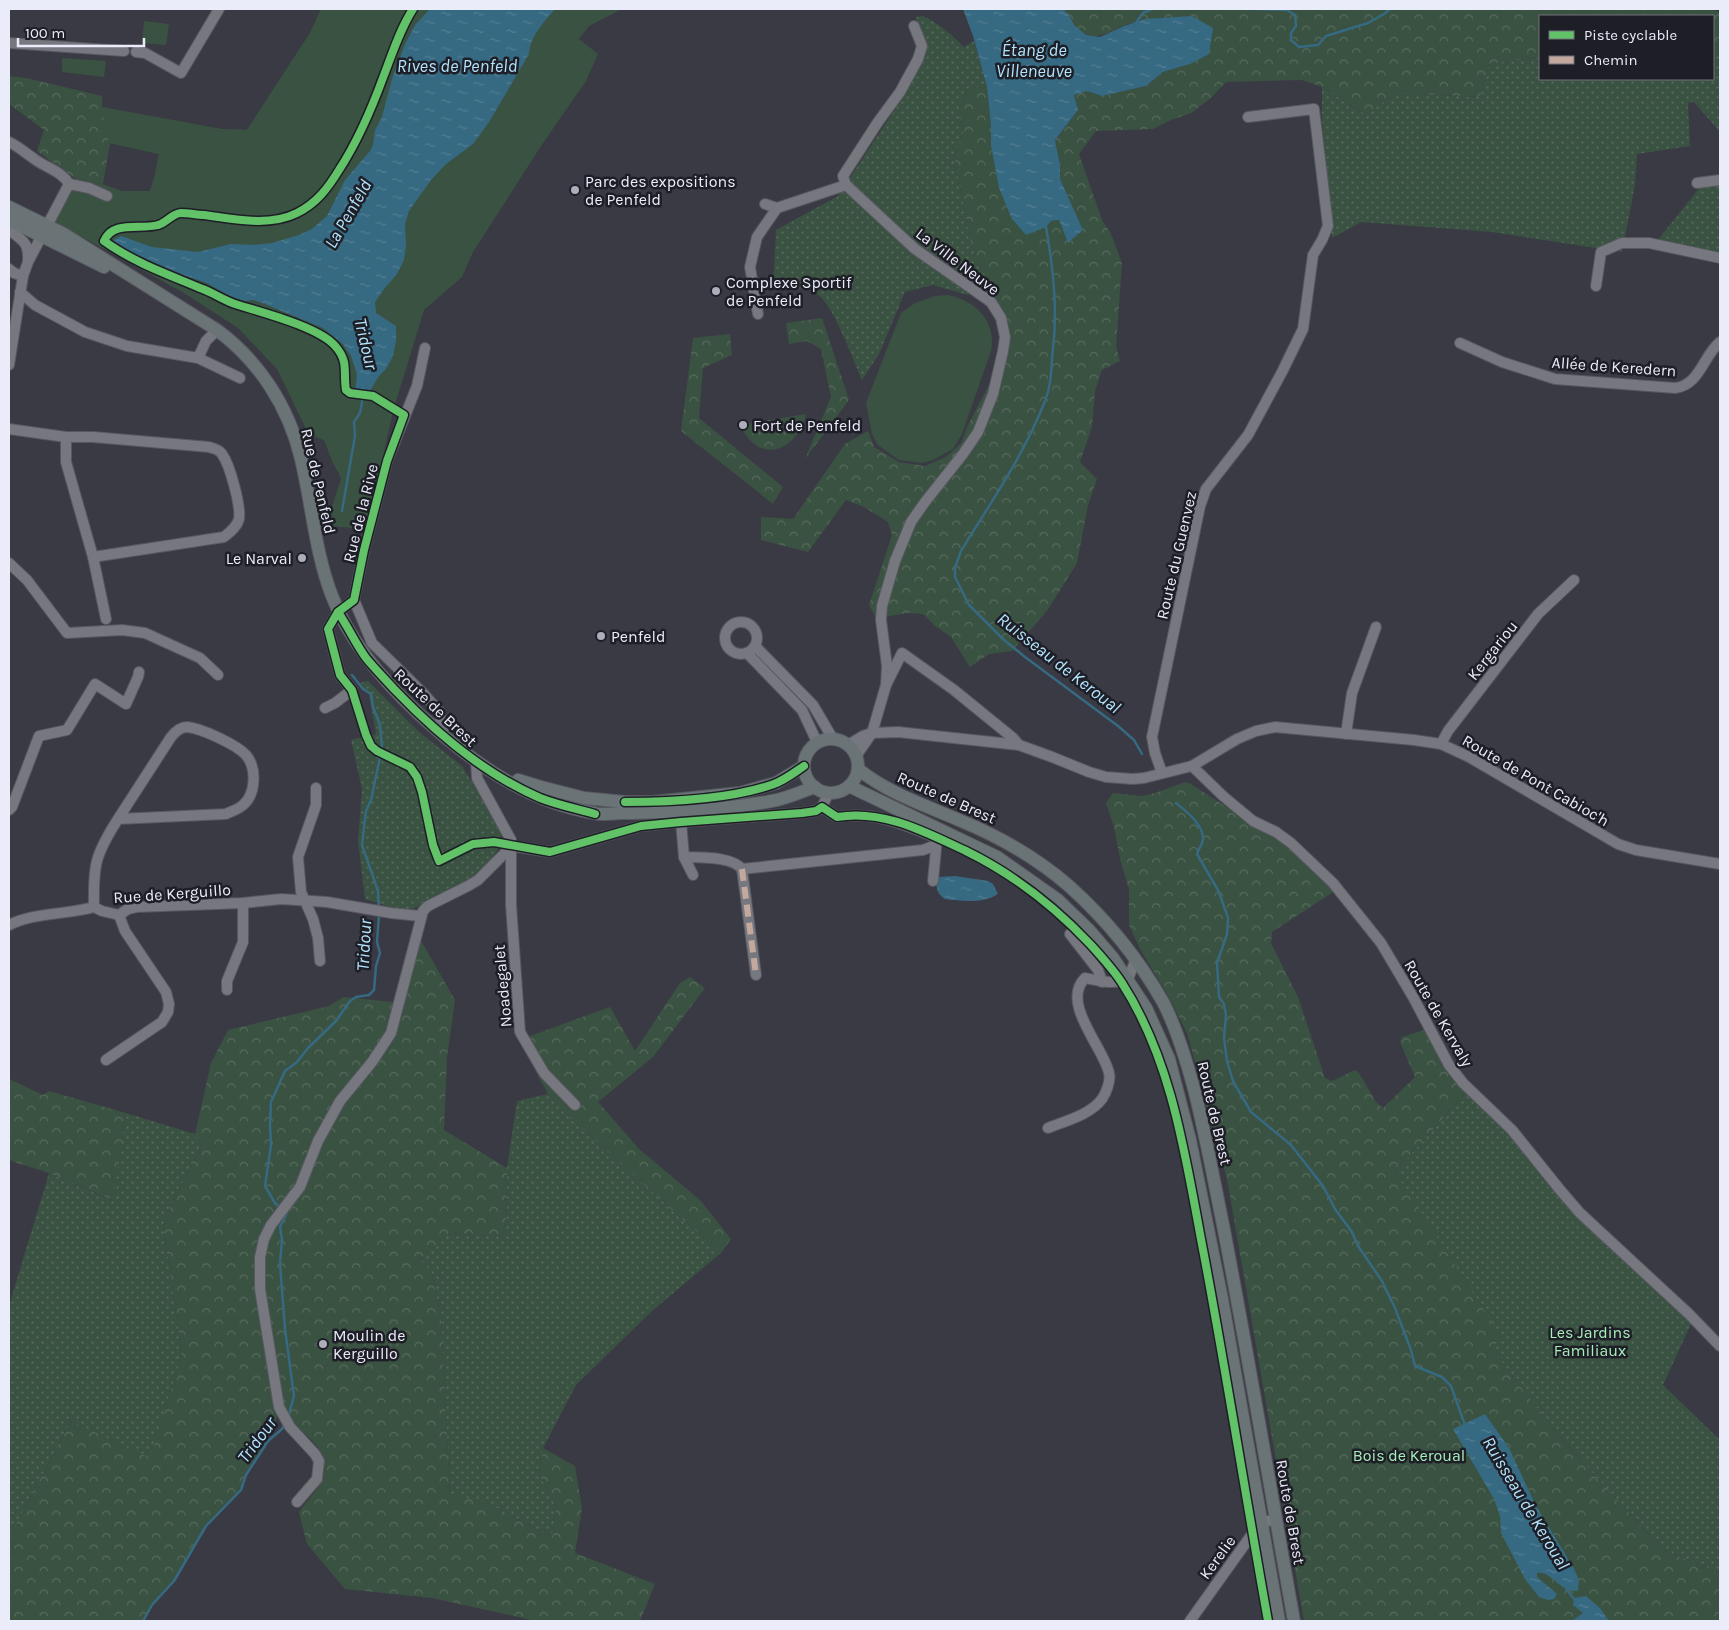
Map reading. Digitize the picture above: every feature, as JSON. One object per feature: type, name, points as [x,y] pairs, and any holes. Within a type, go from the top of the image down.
[{"type":"main road","points":[[9,207],[45,231]]},
{"type":"main road","points":[[9,220],[45,231]]},
{"type":"main road","name":"Rue de Penfeld","points":[[45,231],[179,306],[217,330],[236,344],[255,364],[282,407],[294,433],[301,458],[322,567],[338,612]]},
{"type":"main road","name":"Route de Brest","points":[[338,612],[366,658],[410,705],[444,737],[476,762],[511,784],[541,798],[595,814],[649,813],[712,809],[778,800],[815,787]]},
{"type":"main road","points":[[833,739],[848,744],[857,763],[855,778],[849,786],[839,791],[829,792],[815,787],[809,781],[804,766],[810,748],[817,742],[833,739]]},
{"type":"main road","name":"Route de Brest","points":[[857,763],[892,791],[1002,840],[1030,857],[1074,891],[1100,916],[1136,959],[1163,1003],[1184,1053],[1204,1128],[1238,1304],[1294,1621]]},
{"type":"main road","name":"Route de Brest","points":[[488,769],[541,787],[584,798],[626,802],[653,802],[740,793],[776,783],[804,766]]},
{"type":"main road","name":"Route de Brest","points":[[849,786],[997,857],[1058,900],[1089,930],[1128,979],[1146,1008],[1169,1059],[1190,1140],[1222,1298],[1260,1523],[1279,1621]]},
{"type":"street","points":[[136,52],[145,53],[181,73],[219,9]]},
{"type":"street","points":[[765,204],[776,208],[846,185],[843,176],[900,92],[918,59],[922,46],[914,26]]},
{"type":"street","points":[[9,43],[124,51]]},
{"type":"street","name":"Route du Guenvez","points":[[1162,773],[1154,753],[1152,737],[1200,506],[1206,489],[1248,435],[1303,329],[1313,255],[1328,226],[1314,109],[1248,117]]},
{"type":"street","points":[[9,142],[20,147],[33,158],[64,177],[69,184],[89,188],[107,196]]},
{"type":"street","points":[[1697,183],[1720,180]]},
{"type":"street","points":[[9,365],[23,276],[28,262],[69,184]]},
{"type":"street","name":"La Ville Neuve","points":[[846,185],[915,249],[992,302],[1001,318],[1004,337],[1003,351],[992,394],[978,432],[911,522],[895,561],[882,606],[881,627],[887,666],[886,685]]},
{"type":"street","points":[[758,314],[750,267],[757,237],[776,208]]},
{"type":"street","points":[[9,230],[26,244],[28,262]]},
{"type":"street","points":[[1596,286],[1601,252],[1622,243],[1649,243],[1720,258]]},
{"type":"street","points":[[9,269],[23,276]]},
{"type":"street","points":[[20,292],[34,305],[85,332],[127,346],[198,358],[240,378]]},
{"type":"street","points":[[198,358],[206,341],[217,330]]},
{"type":"street","name":"Allée de Keredern","points":[[1460,343],[1502,362],[1555,379],[1675,388],[1681,387],[1693,380],[1712,349],[1720,342]]},
{"type":"street","name":"Rue de la Rive","points":[[354,600],[386,460],[417,386],[425,348]]},
{"type":"street","points":[[9,429],[66,437],[190,446],[218,450],[223,455],[239,510],[235,528],[224,537],[93,557]]},
{"type":"street","points":[[66,437],[66,462],[93,557],[106,619]]},
{"type":"street","points":[[9,564],[27,580],[67,633],[122,630],[134,630],[145,633],[200,658],[218,675]]},
{"type":"street","name":"Kergariou","points":[[1441,744],[1448,731],[1538,614],[1574,580]]},
{"type":"street","points":[[325,708],[352,690],[340,675],[328,629],[338,612],[354,600],[372,643],[439,711],[444,737]]},
{"type":"street","points":[[1346,734],[1352,693],[1376,627]]},
{"type":"street","points":[[817,742],[802,710],[751,649],[813,705],[833,739]]},
{"type":"street","points":[[857,763],[872,733],[886,685],[902,653],[954,690],[1019,745]]},
{"type":"street","points":[[9,810],[12,807],[40,736],[67,730],[95,684],[126,704],[138,677],[138,672]]},
{"type":"street","points":[[94,907],[93,876],[96,859],[102,844],[118,819],[171,737],[177,730],[185,727],[195,729],[239,748],[248,757],[254,781],[250,794],[244,804],[235,810],[226,814],[118,819]]},
{"type":"street","name":"Route de Pont Cabioc'h","points":[[848,744],[872,733],[898,732],[1019,745],[1106,777],[1133,778],[1192,766],[1236,739],[1256,731],[1275,727],[1441,744],[1469,756],[1618,844],[1636,850],[1720,864]]},
{"type":"street","points":[[476,762],[477,778],[511,840],[512,846]]},
{"type":"street","name":"Route de Kervaly","points":[[1192,766],[1223,796],[1253,821],[1276,832],[1291,843],[1333,883],[1381,944],[1449,1065],[1462,1083],[1517,1135],[1580,1213],[1694,1319],[1720,1346]]},
{"type":"street","points":[[316,788],[316,806],[298,857],[301,892],[314,919],[320,961]]},
{"type":"street","points":[[512,846],[550,852],[641,826],[816,810],[822,807],[829,792]]},
{"type":"street","points":[[822,807],[837,817],[855,814],[878,817],[906,825],[937,838],[933,881]]},
{"type":"street","points":[[681,822],[684,857],[693,875]]},
{"type":"street","points":[[742,868],[923,850],[936,845]]},
{"type":"street","points":[[297,1502],[317,1479],[318,1461],[315,1454],[290,1427],[279,1407],[260,1289],[260,1258],[264,1239],[271,1225],[300,1187],[318,1142],[340,1101],[372,1062],[391,1033],[415,944],[420,916],[428,906],[478,880],[512,846]]},
{"type":"street","name":"Noadegalet","points":[[512,846],[510,905],[520,1032],[544,1073],[576,1105]]},
{"type":"street","points":[[684,857],[729,861],[738,863],[742,868],[756,975]]},
{"type":"street","name":"Rue de Kerguillo","points":[[9,925],[38,916],[94,907],[119,915],[128,909],[136,907],[243,903],[282,899],[336,903],[420,916]]},
{"type":"street","points":[[226,990],[227,982],[243,942],[243,903]]},
{"type":"street","points":[[106,1060],[162,1022],[168,1012],[169,1004],[166,992],[125,931],[119,915]]},
{"type":"street","points":[[1070,934],[1098,970],[1102,982]]},
{"type":"street","points":[[1048,1128],[1085,1113],[1101,1099],[1108,1086],[1110,1074],[1081,1015],[1077,993],[1078,985],[1085,978],[1102,982],[1121,982],[1128,979],[1136,959]]},
{"type":"street","points":[[1260,1523],[1276,1519]]},
{"type":"street","name":"Kerelie","points":[[1190,1621],[1260,1523]]},
{"type":"green space","points":[[321,9],[368,102],[150,192],[159,154],[110,143],[103,184],[76,179],[37,151],[44,130],[9,104],[9,76],[26,78],[102,96],[102,107],[221,129],[247,130],[310,33]]},
{"type":"green space","name":"Rives de Penfeld","points":[[321,9],[622,9],[589,26],[579,39],[598,54],[586,81],[543,143],[473,252],[462,277],[424,310],[394,408],[366,529],[329,526],[329,517],[341,478],[324,440],[309,435],[277,369],[238,328],[184,293],[55,222],[76,179],[103,184],[122,191],[150,191],[159,154],[109,143],[101,107],[221,129],[247,130],[310,33]]},
{"type":"green space","points":[[1063,9],[1712,9],[1720,13],[1720,57],[1714,53],[1714,15],[1539,15],[1539,57],[1489,64],[1480,97],[1397,93],[1365,114],[1322,87],[1302,80],[1226,82],[1211,98],[1191,113],[1153,129],[1096,131],[1079,154],[1102,220],[1111,234],[1122,263],[1116,346],[1120,361],[1102,370],[1095,391],[1092,427],[1080,462],[1097,479],[1088,505],[1077,563],[1047,611],[1012,651],[989,654],[970,667],[951,637],[935,626],[923,614],[908,613],[876,618],[869,605],[892,535],[888,522],[864,507],[846,500],[808,552],[761,540],[761,517],[793,519],[845,444],[868,431],[874,447],[899,462],[925,466],[946,457],[961,443],[968,425],[1000,364],[1001,318],[972,287],[980,269],[970,239],[954,156],[963,133],[958,111],[968,88],[987,87],[991,146],[999,188],[1046,227],[1051,221],[1059,220],[1068,243],[1083,230],[1060,179],[1060,165],[1055,140],[1078,110],[1074,95],[1087,91],[1102,96],[1146,86],[1163,72],[1190,64],[1145,19],[1104,34],[1091,36],[1085,35],[1080,31]]},
{"type":"green space","points":[[923,16],[935,22],[964,47],[974,41],[987,87],[968,88],[958,111],[963,133],[954,156],[970,239],[980,269],[968,295],[933,285],[905,292],[879,354],[862,380],[849,348],[824,300],[807,290],[773,288],[776,230],[838,196],[905,94],[924,54],[924,45],[916,17]]},
{"type":"green space","points":[[144,21],[169,24],[166,45],[142,43]]},
{"type":"green space","points":[[1714,53],[1720,57],[1720,132],[1694,102],[1688,103],[1690,146],[1637,154],[1635,185],[1622,252],[1492,232],[1361,222],[1332,238],[1322,118],[1322,87],[1365,114],[1397,93],[1480,97],[1489,64],[1539,57],[1539,80],[1714,80]]},
{"type":"green space","points":[[62,58],[106,61],[104,77],[62,72]]},
{"type":"green space","points":[[1720,184],[1720,260],[1653,246],[1701,186]]},
{"type":"green space","points":[[948,295],[967,302],[982,314],[991,331],[991,351],[962,434],[953,449],[933,460],[922,463],[899,460],[878,445],[872,434],[866,403],[901,313],[915,303],[935,296]]},
{"type":"green space","points":[[822,318],[849,400],[805,459],[831,397],[821,349],[807,341],[789,344],[786,323]]},
{"type":"green space","points":[[730,334],[732,355],[703,368],[699,418],[783,487],[773,504],[681,431],[693,338]]},
{"type":"green space","points":[[806,414],[801,428],[792,440],[786,445],[772,450],[761,448],[753,443],[740,425]]},
{"type":"green space","points":[[368,681],[419,732],[462,766],[500,827],[501,841],[495,854],[485,866],[456,887],[413,909],[403,911],[365,899],[358,841],[362,789],[351,740],[376,734],[369,695],[360,683]]},
{"type":"green space","name":"Bois de Keroual","points":[[1185,782],[1191,784],[1299,854],[1335,891],[1272,932],[1271,943],[1298,997],[1325,1078],[1332,1081],[1355,1070],[1359,1073],[1376,1102],[1383,1108],[1415,1077],[1400,1042],[1402,1037],[1424,1030],[1445,1068],[1466,1092],[1395,1172],[1500,1335],[1493,1351],[1558,1435],[1663,1550],[1720,1573],[1720,1621],[1304,1621],[1227,1179],[1187,1033],[1167,994],[1140,949],[1129,925],[1129,889],[1121,863],[1114,827],[1106,803],[1113,793],[1142,796]]},
{"type":"green space","points":[[413,927],[455,1000],[447,1057],[444,1130],[507,1168],[506,1237],[450,1233],[420,1259],[432,1274],[441,1318],[450,1493],[489,1504],[552,1537],[556,1507],[539,1474],[543,1448],[575,1466],[582,1508],[575,1553],[655,1584],[640,1621],[536,1621],[432,1598],[345,1589],[307,1544],[299,1512],[322,1480],[323,1459],[313,1441],[278,1415],[262,1452],[246,1475],[241,1490],[206,1526],[174,1581],[152,1605],[143,1621],[9,1621],[9,1538],[71,1421],[150,1458],[182,1355],[164,1231],[165,1217],[202,1145],[195,1134],[211,1063],[228,1030],[329,1006],[344,997],[393,1002]]},
{"type":"green space","points":[[690,977],[705,988],[653,1057],[598,1102],[639,1149],[700,1200],[731,1239],[722,1252],[690,1226],[561,1109],[548,1094],[519,1040],[610,1007],[635,1051],[680,983]]},
{"type":"green space","points":[[9,1079],[43,1095],[49,1091],[126,1113],[113,1200],[49,1173],[9,1159]]},
{"type":"green space","name":"Les Jardins Familiaux","points":[[1466,1092],[1504,1128],[1574,1211],[1691,1324],[1663,1385],[1720,1440],[1720,1573],[1663,1550],[1558,1435],[1493,1351],[1395,1172]]},
{"type":"green space","points":[[548,1094],[561,1109],[690,1226],[722,1252],[652,1311],[576,1385],[543,1448],[539,1474],[556,1507],[552,1537],[489,1504],[450,1494],[441,1318],[432,1274],[420,1259],[449,1233],[506,1237],[507,1168],[517,1101]]},
{"type":"green space","points":[[126,1113],[195,1134],[202,1145],[165,1217],[164,1231],[182,1355],[150,1459],[71,1421],[9,1538],[9,1306],[49,1173],[112,1200]]},
{"type":"water","name":"Rives de Penfeld","points":[[430,9],[555,9],[535,35],[529,54],[489,122],[473,144],[446,164],[431,180],[409,211],[405,224],[406,246],[404,260],[397,274],[375,302],[376,313],[396,326],[393,356],[368,394],[355,392],[357,374],[351,356],[343,344],[323,328],[265,304],[229,296],[207,283],[171,271],[114,244],[113,240],[121,236],[152,247],[198,252],[231,244],[254,245],[272,243],[312,229],[327,216],[345,180],[370,151],[373,145],[375,130],[382,117],[392,79],[405,44],[415,25]]},
{"type":"water","name":"Étang de Villeneuve","points":[[963,9],[1063,9],[1069,15],[1074,25],[1086,35],[1100,37],[1145,19],[1192,16],[1213,28],[1209,54],[1190,64],[1163,72],[1146,86],[1102,96],[1087,91],[1074,95],[1078,110],[1055,140],[1060,165],[1060,179],[1083,230],[1068,243],[1059,220],[1051,221],[1046,227],[1026,235],[1012,219],[999,188],[991,146],[987,87],[973,36]]},
{"type":"water","points":[[955,876],[988,881],[993,884],[998,894],[979,901],[945,899],[937,890],[937,880],[939,877]]},
{"type":"water","points":[[1485,1414],[1509,1448],[1535,1504],[1573,1567],[1579,1580],[1577,1591],[1565,1588],[1546,1575],[1537,1573],[1537,1577],[1557,1594],[1554,1599],[1548,1600],[1539,1597],[1525,1579],[1501,1533],[1500,1516],[1494,1499],[1453,1429]]},
{"type":"water","points":[[1586,1596],[1600,1608],[1609,1621],[1572,1621],[1583,1613],[1573,1605],[1574,1598]]},
{"type":"waterway","points":[[1135,24],[1143,13],[1152,9]]},
{"type":"waterway","points":[[1252,9],[1287,10],[1295,15],[1296,26],[1291,33],[1291,40],[1299,47],[1318,45],[1326,36],[1368,23],[1390,9]]},
{"type":"waterway","name":"Ruisseau de Keroual","points":[[1046,227],[1053,272],[1055,303],[1049,388],[1037,421],[1017,459],[961,551],[955,568],[955,577],[969,605],[1004,640],[1118,726],[1134,740],[1142,754]]},
{"type":"waterway","name":"Tridour","points":[[342,511],[355,436],[354,422],[360,413],[364,391]]},
{"type":"waterway","name":"Tridour","points":[[352,675],[363,689],[371,694],[373,707],[380,725],[382,748],[371,800],[366,811],[362,845],[378,891],[379,909]]},
{"type":"waterway","name":"Ruisseau de Keroual","points":[[1176,803],[1193,818],[1200,828],[1203,841],[1197,854],[1219,892],[1228,918],[1227,934],[1217,963],[1219,997],[1224,1004],[1226,1015],[1224,1038],[1227,1061],[1233,1081],[1251,1112],[1291,1145],[1323,1186],[1335,1209],[1352,1232],[1358,1246],[1382,1281],[1395,1308],[1415,1366],[1442,1377],[1451,1386],[1465,1425]]},
{"type":"waterway","name":"Tridour","points":[[281,1208],[275,1203],[265,1186],[271,1145],[271,1102],[285,1071],[297,1062],[308,1048],[336,1021],[350,1001],[356,997],[369,995],[374,990],[376,966],[380,953],[377,942],[379,915]]},
{"type":"waterway","name":"Tridour","points":[[287,1213],[280,1227],[282,1240],[280,1264],[285,1329],[294,1396],[288,1417]]},
{"type":"waterway","name":"Tridour","points":[[143,1621],[152,1605],[174,1581],[206,1526],[241,1490],[246,1475],[268,1441],[285,1424]]},
{"type":"waterway","name":"Ruisseau de Keroual","points":[[1566,1589],[1575,1600]]},
{"type":"marked path","points":[[742,869],[756,975]]},
{"type":"cycle path","points":[[413,9],[400,33],[369,112],[352,148],[331,183],[310,205],[286,217],[263,221],[178,213],[158,225],[114,230],[108,234],[104,241],[163,273],[231,302],[289,321],[317,333],[328,340],[340,352],[344,363],[346,390],[350,393],[373,396],[404,415],[387,461],[364,550],[354,600],[338,612],[328,629],[340,675],[352,690],[371,746],[377,751],[410,767],[417,777],[433,845],[439,861],[473,844],[494,842],[550,852],[641,826],[802,813],[816,811],[822,807],[837,817],[854,815],[887,819],[919,830],[966,851],[1000,870],[1032,892],[1076,930],[1115,973],[1140,1014],[1166,1080],[1176,1115],[1191,1185],[1268,1621]]},
{"type":"cycle path","points":[[338,612],[362,653],[373,666],[410,705],[462,751],[499,777],[540,798],[595,814]]},
{"type":"cycle path","points":[[625,802],[681,800],[739,793],[778,782],[804,766]]},
{"type":"place","name":"Parc des expositions de Penfeld","points":[[575,190]]},
{"type":"place","name":"Complexe Sportif de Penfeld","points":[[716,291]]},
{"type":"place","name":"Fort de Penfeld","points":[[743,425]]},
{"type":"place","name":"Le Narval","points":[[302,558]]},
{"type":"place","name":"Penfeld","points":[[601,636]]},
{"type":"place","name":"Moulin de Kerguillo","points":[[323,1344]]},
{"type":"water label","name":"La Penfeld","points":[[348,214]]}]
